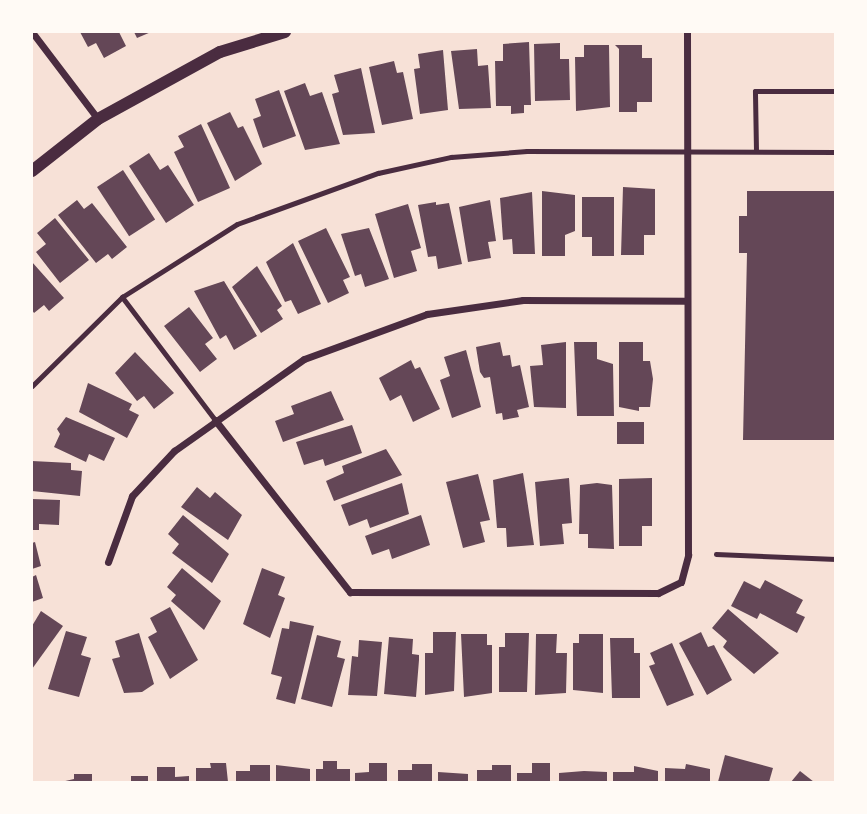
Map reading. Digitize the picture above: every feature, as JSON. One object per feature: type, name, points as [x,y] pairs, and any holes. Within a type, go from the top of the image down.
[{"type":"street","points":[[32,32],[98,119]]},
{"type":"street","points":[[32,171],[98,119],[220,52],[285,32]]},
{"type":"street","points":[[215,420],[350,592],[658,593],[681,582],[688,555],[687,32]]},
{"type":"street","points":[[108,562],[132,496],[174,451],[304,359],[427,314],[523,300],[687,301]]},
{"type":"lane","points":[[756,151],[755,91],[835,91]]},
{"type":"lane","points":[[32,386],[122,297],[237,224],[378,173],[451,157],[686,151],[835,152]]},
{"type":"lane","points":[[122,297],[215,420]]},
{"type":"path","points":[[716,554],[835,559]]},
{"type":"building","points":[[80,32],[119,32],[126,46],[104,58],[96,43],[88,47]]},
{"type":"building","points":[[134,32],[151,32],[137,38]]},
{"type":"building","points":[[529,42],[531,105],[524,105],[524,113],[511,114],[511,106],[496,106],[495,61],[503,61],[503,44]]},
{"type":"building","points":[[560,43],[560,59],[569,59],[570,100],[535,101],[534,44]]},
{"type":"building","points":[[584,45],[609,45],[610,107],[576,111],[575,57],[584,57]]},
{"type":"building","points":[[615,45],[642,45],[642,58],[652,58],[652,102],[637,102],[637,112],[619,112],[619,49]]},
{"type":"building","points":[[477,49],[478,66],[488,65],[491,108],[459,109],[451,51]]},
{"type":"building","points":[[443,50],[448,110],[420,114],[414,69],[420,68],[418,54]]},
{"type":"building","points":[[394,61],[397,73],[403,72],[413,119],[382,125],[369,67]]},
{"type":"building","points":[[361,68],[375,133],[343,135],[332,94],[339,92],[334,75]]},
{"type":"building","points":[[305,83],[310,96],[322,92],[340,144],[305,150],[284,91]]},
{"type":"building","points":[[279,90],[296,136],[263,148],[253,119],[261,116],[255,99]]},
{"type":"building","points":[[230,112],[238,128],[243,126],[262,164],[235,181],[207,123]]},
{"type":"building","points":[[201,124],[230,188],[198,202],[174,152],[184,147],[178,136]]},
{"type":"building","points":[[149,153],[160,170],[168,165],[194,205],[166,223],[129,166]]},
{"type":"building","points":[[123,170],[155,219],[129,236],[97,187]]},
{"type":"building","points":[[623,187],[655,189],[655,235],[644,235],[644,255],[621,255]]},
{"type":"building","points":[[542,191],[575,195],[575,231],[565,235],[565,256],[542,256]]},
{"type":"building","points":[[747,191],[836,191],[836,440],[743,440],[747,253],[739,253],[739,216],[747,216]]},
{"type":"building","points":[[532,192],[535,254],[513,254],[512,239],[503,240],[500,198]]},
{"type":"building","points":[[582,197],[614,197],[614,256],[592,256],[592,237],[582,237]]},
{"type":"building","points":[[77,200],[84,209],[92,203],[127,247],[112,259],[108,254],[96,263],[58,215]]},
{"type":"building","points":[[490,200],[496,241],[488,242],[491,258],[468,262],[459,207]]},
{"type":"building","points":[[436,202],[436,205],[449,203],[462,264],[438,269],[436,256],[428,257],[418,205]]},
{"type":"building","points":[[408,204],[421,248],[411,251],[417,271],[394,278],[375,214]]},
{"type":"building","points":[[55,218],[89,260],[60,283],[36,252],[46,244],[37,233]]},
{"type":"building","points":[[326,228],[350,277],[343,280],[349,293],[328,303],[298,241]]},
{"type":"building","points":[[369,228],[389,279],[365,287],[361,274],[355,276],[341,234]]},
{"type":"building","points":[[293,243],[321,304],[298,314],[291,300],[285,302],[266,262]]},
{"type":"building","points":[[32,262],[64,298],[49,311],[44,305],[34,313],[32,310]]},
{"type":"building","points":[[257,266],[282,306],[277,310],[283,319],[261,333],[232,287]]},
{"type":"building","points":[[224,281],[257,336],[234,350],[226,335],[220,339],[194,291]]},
{"type":"building","points":[[189,307],[213,338],[205,344],[217,359],[200,372],[164,326]]},
{"type":"building","points":[[500,342],[503,356],[510,355],[512,367],[520,365],[529,407],[517,410],[519,417],[503,420],[502,413],[496,414],[490,377],[484,378],[480,372],[476,347]]},
{"type":"building","points":[[566,342],[566,408],[534,407],[530,366],[543,365],[541,345]]},
{"type":"building","points":[[574,342],[597,342],[597,359],[613,364],[614,416],[577,416]]},
{"type":"building","points":[[619,342],[643,342],[643,361],[650,361],[653,379],[650,407],[639,407],[639,411],[619,407]]},
{"type":"building","points":[[466,350],[481,407],[452,418],[440,380],[450,376],[444,357]]},
{"type":"building","points":[[135,352],[174,393],[154,409],[144,396],[137,401],[115,373]]},
{"type":"building","points":[[411,360],[415,369],[420,367],[440,409],[413,422],[401,395],[390,401],[379,378]]},
{"type":"building","points":[[88,383],[132,404],[129,410],[139,415],[127,438],[79,412]]},
{"type":"building","points":[[331,391],[344,420],[283,442],[275,421],[294,414],[291,406]]},
{"type":"building","points":[[66,417],[115,438],[104,461],[89,454],[86,462],[54,447],[60,434],[57,429]]},
{"type":"building","points":[[617,422],[644,422],[644,444],[617,444]]},
{"type":"building","points":[[352,425],[362,453],[325,466],[323,459],[304,465],[296,442]]},
{"type":"building","points":[[386,449],[402,475],[334,501],[326,481],[344,473],[342,466]]},
{"type":"building","points":[[32,461],[71,463],[71,470],[82,471],[80,496],[32,491]]},
{"type":"building","points":[[523,473],[534,545],[507,547],[506,528],[497,528],[493,480]]},
{"type":"building","points":[[478,474],[490,520],[480,522],[485,542],[463,548],[446,482]]},
{"type":"building","points":[[569,478],[572,523],[562,524],[564,544],[540,546],[535,482]]},
{"type":"building","points":[[652,478],[652,526],[642,526],[642,546],[619,546],[619,479]]},
{"type":"building","points":[[402,483],[409,514],[370,528],[367,519],[349,526],[341,505]]},
{"type":"building","points":[[580,485],[612,485],[614,549],[588,548],[588,534],[579,534]]},
{"type":"building","points":[[197,487],[210,498],[215,492],[242,515],[228,540],[181,507]]},
{"type":"building","points":[[32,499],[60,500],[59,525],[39,524],[39,530],[32,530]]},
{"type":"building","points":[[183,515],[229,554],[212,583],[172,553],[179,544],[168,534]]},
{"type":"building","points":[[421,515],[430,545],[392,559],[389,549],[372,555],[365,536]]},
{"type":"building","points":[[35,542],[41,566],[32,569],[32,543]]},
{"type":"building","points":[[182,568],[221,601],[204,630],[171,601],[176,595],[167,587]]},
{"type":"building","points":[[262,568],[285,577],[278,595],[285,598],[270,638],[243,624]]},
{"type":"building","points":[[36,575],[43,598],[32,602],[32,577]]},
{"type":"building","points":[[765,580],[803,600],[796,613],[805,617],[797,633],[760,613],[757,619],[731,606],[744,581],[760,589]]},
{"type":"building","points":[[170,607],[198,660],[170,679],[148,637],[157,632],[150,618]]},
{"type":"building","points":[[728,609],[779,653],[754,674],[723,647],[727,641],[712,628]]},
{"type":"building","points":[[41,611],[63,626],[32,669],[32,626]]},
{"type":"building","points":[[290,621],[314,626],[295,704],[276,699],[282,677],[271,674],[282,628],[289,629]]},
{"type":"building","points":[[66,631],[87,637],[81,655],[91,658],[79,697],[48,689]]},
{"type":"building","points":[[433,632],[456,632],[454,691],[425,695],[425,653],[433,653]]},
{"type":"building","points":[[701,632],[708,647],[714,645],[732,680],[707,695],[679,643]]},
{"type":"building","points":[[139,633],[154,684],[142,692],[124,693],[112,659],[120,657],[115,641]]},
{"type":"building","points":[[505,633],[529,633],[527,692],[499,692],[499,647],[505,647]]},
{"type":"building","points":[[461,634],[487,634],[487,645],[492,645],[492,693],[464,697]]},
{"type":"building","points":[[536,634],[557,634],[556,653],[567,653],[566,693],[535,695]]},
{"type":"building","points":[[579,634],[603,634],[603,693],[573,690],[573,643],[579,643]]},
{"type":"building","points":[[317,635],[341,641],[337,657],[345,659],[332,707],[301,699]]},
{"type":"building","points":[[389,637],[413,639],[412,654],[419,655],[416,697],[384,694]]},
{"type":"building","points":[[610,638],[634,638],[634,653],[640,653],[640,698],[612,698]]},
{"type":"building","points":[[359,640],[382,642],[377,696],[348,695],[352,656],[358,657]]},
{"type":"building","points":[[672,643],[694,695],[667,706],[649,666],[655,664],[650,653]]},
{"type":"building","points":[[725,755],[773,768],[769,782],[718,782]]},
{"type":"building","points":[[323,761],[337,761],[337,769],[350,769],[350,782],[316,782],[316,769],[323,769]]},
{"type":"building","points":[[210,763],[226,763],[228,782],[196,782],[196,768],[211,768]]},
{"type":"building","points":[[369,763],[387,763],[387,782],[355,782],[355,773],[369,772]]},
{"type":"building","points":[[532,763],[550,763],[550,782],[517,782],[517,773],[532,773]]},
{"type":"building","points":[[412,764],[432,764],[432,782],[398,782],[398,770],[412,770]]},
{"type":"building","points":[[686,764],[710,769],[710,782],[665,782],[665,768],[685,769]]},
{"type":"building","points":[[250,765],[270,765],[270,782],[236,782],[236,771],[250,771]]},
{"type":"building","points":[[276,765],[310,769],[310,782],[276,782]]},
{"type":"building","points":[[492,765],[511,765],[511,782],[477,782],[477,770],[492,770]]},
{"type":"building","points":[[634,766],[658,771],[658,782],[613,782],[613,772],[634,772]]},
{"type":"building","points":[[157,767],[175,767],[175,777],[189,776],[189,782],[157,782]]},
{"type":"building","points":[[800,771],[814,782],[791,782]]},
{"type":"building","points":[[438,772],[468,774],[468,782],[438,782]]},
{"type":"building","points":[[607,772],[607,782],[559,782],[559,773]]},
{"type":"building","points":[[74,774],[92,774],[92,782],[61,782],[74,779]]},
{"type":"building","points":[[131,776],[148,776],[148,782],[131,782]]}]
